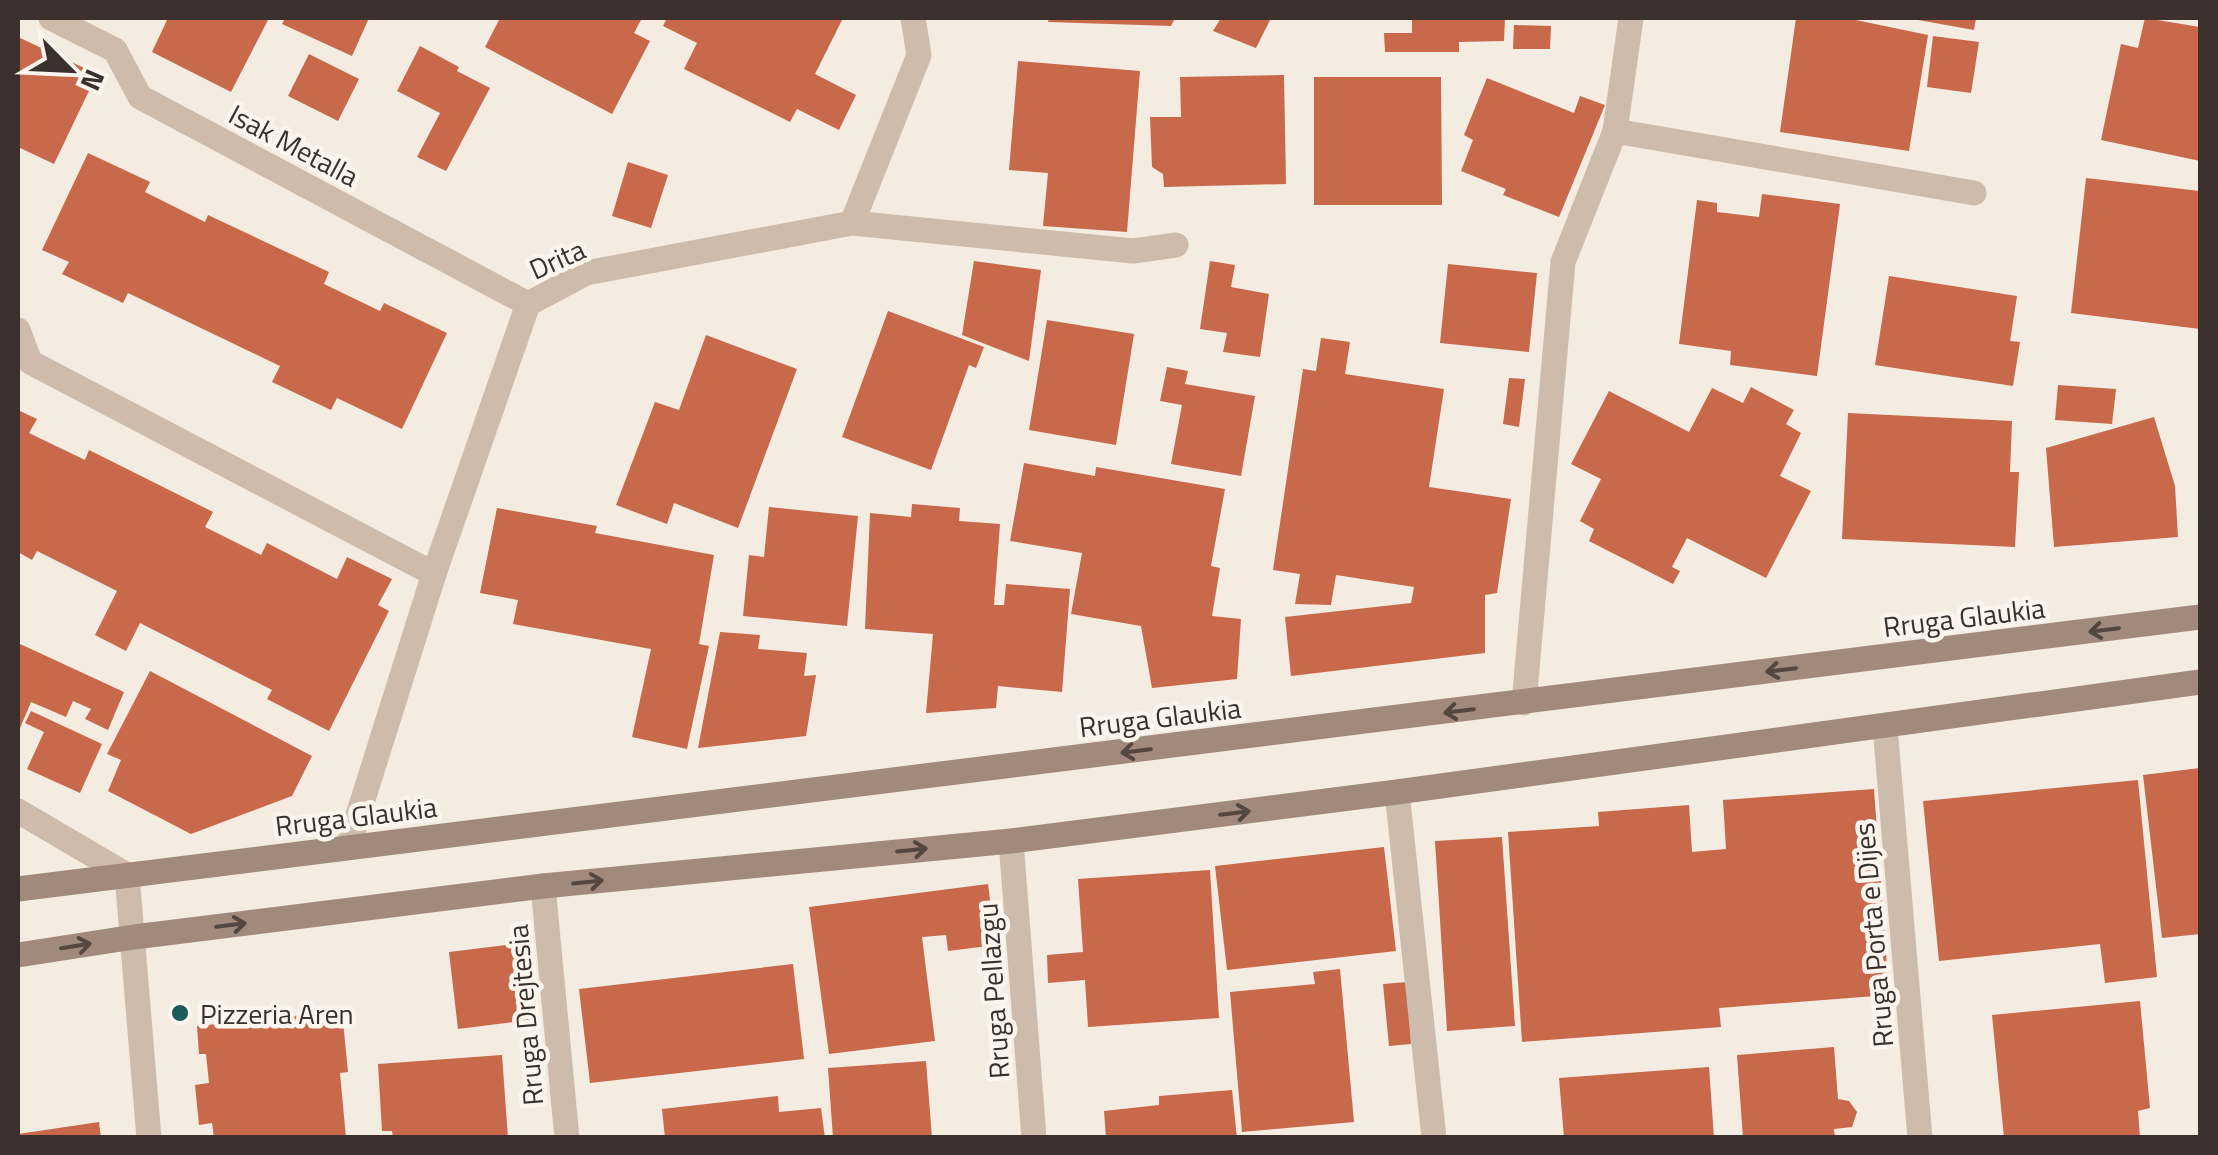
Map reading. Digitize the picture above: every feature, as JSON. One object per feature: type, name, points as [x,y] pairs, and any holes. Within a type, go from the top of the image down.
[{"type":"main road","name":"Rruga Glaukia","points":[[18,888],[2200,617]]},
{"type":"main road","points":[[18,956],[544,886],[1011,841],[2200,682]]},
{"type":"street","name":"Isak Metalla","points":[[51,18],[114,50],[140,96],[528,304]]},
{"type":"street","points":[[852,223],[919,55],[914,18]]},
{"type":"street","points":[[1524,703],[1563,262],[1614,130],[1631,18]]},
{"type":"street","points":[[1614,130],[1974,193]]},
{"type":"street","name":"Drita","points":[[348,847],[434,574],[528,304],[586,273],[852,223],[1133,251],[1176,245]]},
{"type":"street","points":[[18,330],[30,362],[434,574]]},
{"type":"street","name":"Rruga Porta e Dijes","points":[[1886,727],[1920,1138]]},
{"type":"street","points":[[1397,792],[1434,1138]]},
{"type":"street","points":[[18,810],[126,875],[149,1138]]},
{"type":"street","name":"Rruga Pellazgu","points":[[1011,841],[1034,1138]]},
{"type":"street","name":"Rruga Drejtesia","points":[[544,886],[567,1138]]},
{"type":"building","points":[[168,18],[269,18],[231,92],[152,52]]},
{"type":"building","points":[[285,18],[369,18],[352,56],[282,24]]},
{"type":"building","points":[[500,18],[642,18],[634,33],[650,41],[612,114],[485,47]]},
{"type":"building","points":[[667,18],[843,18],[815,74],[856,95],[839,130],[797,109],[790,122],[684,69],[697,43],[663,26]]},
{"type":"building","points":[[1049,18],[1175,18],[1171,26],[1048,22]]},
{"type":"building","points":[[1221,18],[1271,18],[1256,48],[1213,31]]},
{"type":"building","points":[[1412,18],[1505,18],[1504,41],[1459,42],[1459,52],[1385,52],[1384,33],[1412,33]]},
{"type":"building","points":[[1796,18],[1846,18],[1928,35],[1909,151],[1780,132]]},
{"type":"building","points":[[1907,18],[1976,18],[1974,30]]},
{"type":"building","points":[[2145,18],[2200,27],[2200,161],[2101,140],[2121,44],[2138,48]]},
{"type":"building","points":[[1514,25],[1551,26],[1550,49],[1513,49]]},
{"type":"building","points":[[1933,36],[1979,42],[1971,93],[1927,87]]},
{"type":"building","points":[[18,37],[97,74],[54,164],[20,148],[18,153]]},
{"type":"building","points":[[420,46],[490,88],[446,171],[417,157],[440,113],[397,91]]},
{"type":"building","points":[[309,54],[359,79],[338,121],[288,96]]},
{"type":"building","points":[[1018,61],[1140,71],[1127,232],[1043,226],[1048,173],[1009,170]]},
{"type":"building","points":[[1284,75],[1286,184],[1164,187],[1163,174],[1152,167],[1150,117],[1181,117],[1180,77]]},
{"type":"building","points":[[1314,77],[1441,77],[1442,205],[1314,205]]},
{"type":"building","points":[[1487,78],[1574,113],[1580,96],[1605,105],[1559,217],[1503,195],[1506,189],[1461,171],[1473,140],[1464,135]]},
{"type":"building","points":[[88,153],[150,182],[145,192],[205,222],[208,215],[329,272],[324,284],[380,311],[384,303],[447,333],[402,429],[337,398],[331,410],[272,382],[280,366],[128,293],[123,303],[62,274],[69,262],[42,250]]},
{"type":"building","points":[[628,162],[668,175],[651,228],[612,216]]},
{"type":"building","points":[[2086,178],[2200,191],[2200,329],[2071,313]]},
{"type":"building","points":[[1762,194],[1840,204],[1817,376],[1730,365],[1731,351],[1679,344],[1697,200],[1717,203],[1717,212],[1759,217]]},
{"type":"building","points":[[974,261],[1041,270],[1029,361],[962,335]]},
{"type":"building","points":[[1210,261],[1235,265],[1231,287],[1269,294],[1260,357],[1223,352],[1227,333],[1200,329]]},
{"type":"building","points":[[1448,264],[1537,273],[1529,352],[1440,343]]},
{"type":"building","points":[[1889,276],[2017,296],[2010,341],[2020,342],[2013,386],[1875,365]]},
{"type":"building","points":[[888,311],[984,347],[976,368],[969,365],[931,470],[842,437]]},
{"type":"building","points":[[1047,320],[1134,334],[1116,445],[1029,430]]},
{"type":"building","points":[[706,335],[797,369],[738,528],[674,503],[667,524],[616,505],[655,402],[679,410]]},
{"type":"building","points":[[1321,338],[1350,342],[1345,374],[1444,389],[1429,487],[1511,499],[1497,593],[1485,595],[1485,653],[1291,676],[1285,617],[1411,603],[1414,587],[1336,575],[1331,605],[1295,604],[1300,574],[1273,570],[1303,369],[1316,371]]},
{"type":"building","points":[[1167,367],[1188,371],[1185,384],[1255,396],[1241,476],[1171,464],[1182,405],[1160,401]]},
{"type":"building","points":[[1509,378],[1525,379],[1519,427],[1503,424]]},
{"type":"building","points":[[2058,385],[2116,389],[2112,424],[2055,420]]},
{"type":"building","points":[[1751,387],[1794,410],[1786,424],[1801,433],[1780,476],[1811,491],[1766,578],[1687,538],[1672,567],[1680,571],[1673,584],[1589,541],[1594,529],[1580,521],[1601,479],[1571,464],[1609,391],[1689,432],[1712,388],[1743,403]]},
{"type":"building","points":[[18,410],[37,419],[29,433],[85,460],[89,450],[213,512],[205,527],[261,555],[267,543],[337,579],[347,557],[392,579],[378,605],[389,611],[329,731],[267,699],[272,690],[140,623],[126,651],[95,635],[117,591],[37,551],[32,560],[18,552]]},
{"type":"building","points":[[1848,413],[2012,421],[2010,472],[2019,472],[2015,547],[1842,539]]},
{"type":"building","points":[[2154,417],[2175,486],[2178,537],[2054,547],[2046,448]]},
{"type":"building","points":[[1024,463],[1095,476],[1096,467],[1225,489],[1211,566],[1220,568],[1212,616],[1241,619],[1237,679],[1152,688],[1141,626],[1071,614],[1082,553],[1010,541]]},
{"type":"building","points":[[912,504],[960,508],[959,521],[1000,524],[994,605],[1004,605],[1006,584],[1070,589],[1062,692],[998,686],[996,708],[926,713],[933,634],[865,629],[870,513],[911,517]]},
{"type":"building","points":[[769,507],[858,516],[847,626],[743,616],[749,555],[764,557]]},
{"type":"building","points":[[497,508],[597,526],[595,533],[714,555],[699,644],[709,646],[687,749],[632,737],[651,649],[513,624],[518,600],[480,593]]},
{"type":"building","points":[[720,632],[760,635],[758,649],[807,653],[804,676],[816,675],[806,736],[698,748]]},
{"type":"building","points":[[18,643],[124,692],[108,730],[85,719],[91,709],[73,701],[66,717],[31,702],[18,733]]},
{"type":"building","points":[[150,671],[312,756],[292,796],[191,834],[108,791],[121,760],[107,754]]},
{"type":"building","points":[[31,711],[102,744],[80,793],[27,769],[44,732],[25,723]]},
{"type":"building","points":[[2200,768],[2200,934],[2162,938],[2143,775]]},
{"type":"building","points":[[2138,780],[2157,977],[2105,983],[2100,944],[1939,961],[1923,801]]},
{"type":"building","points":[[1874,789],[1889,995],[1719,1008],[1721,1027],[1522,1042],[1508,832],[1599,826],[1598,812],[1689,805],[1692,852],[1726,849],[1723,800]]},
{"type":"building","points":[[1502,837],[1515,1026],[1447,1031],[1435,841]]},
{"type":"building","points":[[1384,847],[1396,951],[1227,970],[1215,866]]},
{"type":"building","points":[[1210,870],[1219,1018],[1088,1027],[1085,980],[1048,983],[1047,955],[1083,952],[1078,879]]},
{"type":"building","points":[[988,884],[996,945],[948,951],[946,935],[922,937],[935,1041],[829,1054],[809,907]]},
{"type":"building","points":[[522,943],[531,1020],[458,1029],[449,952]]},
{"type":"building","points":[[793,964],[804,1059],[590,1083],[579,989]]},
{"type":"building","points":[[1340,969],[1354,1122],[1242,1132],[1230,992],[1315,984],[1313,972]]},
{"type":"building","points":[[1407,982],[1411,1044],[1389,1046],[1383,984]]},
{"type":"building","points":[[2140,1001],[2150,1108],[2138,1111],[2140,1138],[2004,1138],[1992,1015]]},
{"type":"building","points":[[342,1011],[348,1072],[340,1073],[346,1138],[214,1138],[212,1123],[199,1125],[195,1085],[209,1083],[206,1054],[199,1054],[197,1026]]},
{"type":"building","points":[[1834,1047],[1838,1099],[1849,1101],[1857,1112],[1852,1127],[1834,1129],[1835,1138],[1743,1138],[1737,1055]]},
{"type":"building","points":[[502,1055],[508,1138],[393,1138],[392,1131],[382,1131],[378,1064]]},
{"type":"building","points":[[926,1061],[932,1138],[833,1138],[828,1068]]},
{"type":"building","points":[[1709,1067],[1714,1138],[1564,1138],[1559,1078]]},
{"type":"building","points":[[1232,1090],[1237,1138],[1106,1138],[1104,1111],[1159,1105],[1159,1096]]},
{"type":"building","points":[[778,1096],[779,1112],[821,1108],[825,1138],[665,1138],[662,1109]]},
{"type":"building","points":[[99,1122],[101,1138],[18,1138],[18,1134]]},
{"type":"place","name":"Pizzeria Aren","points":[[180,1013]]}]
